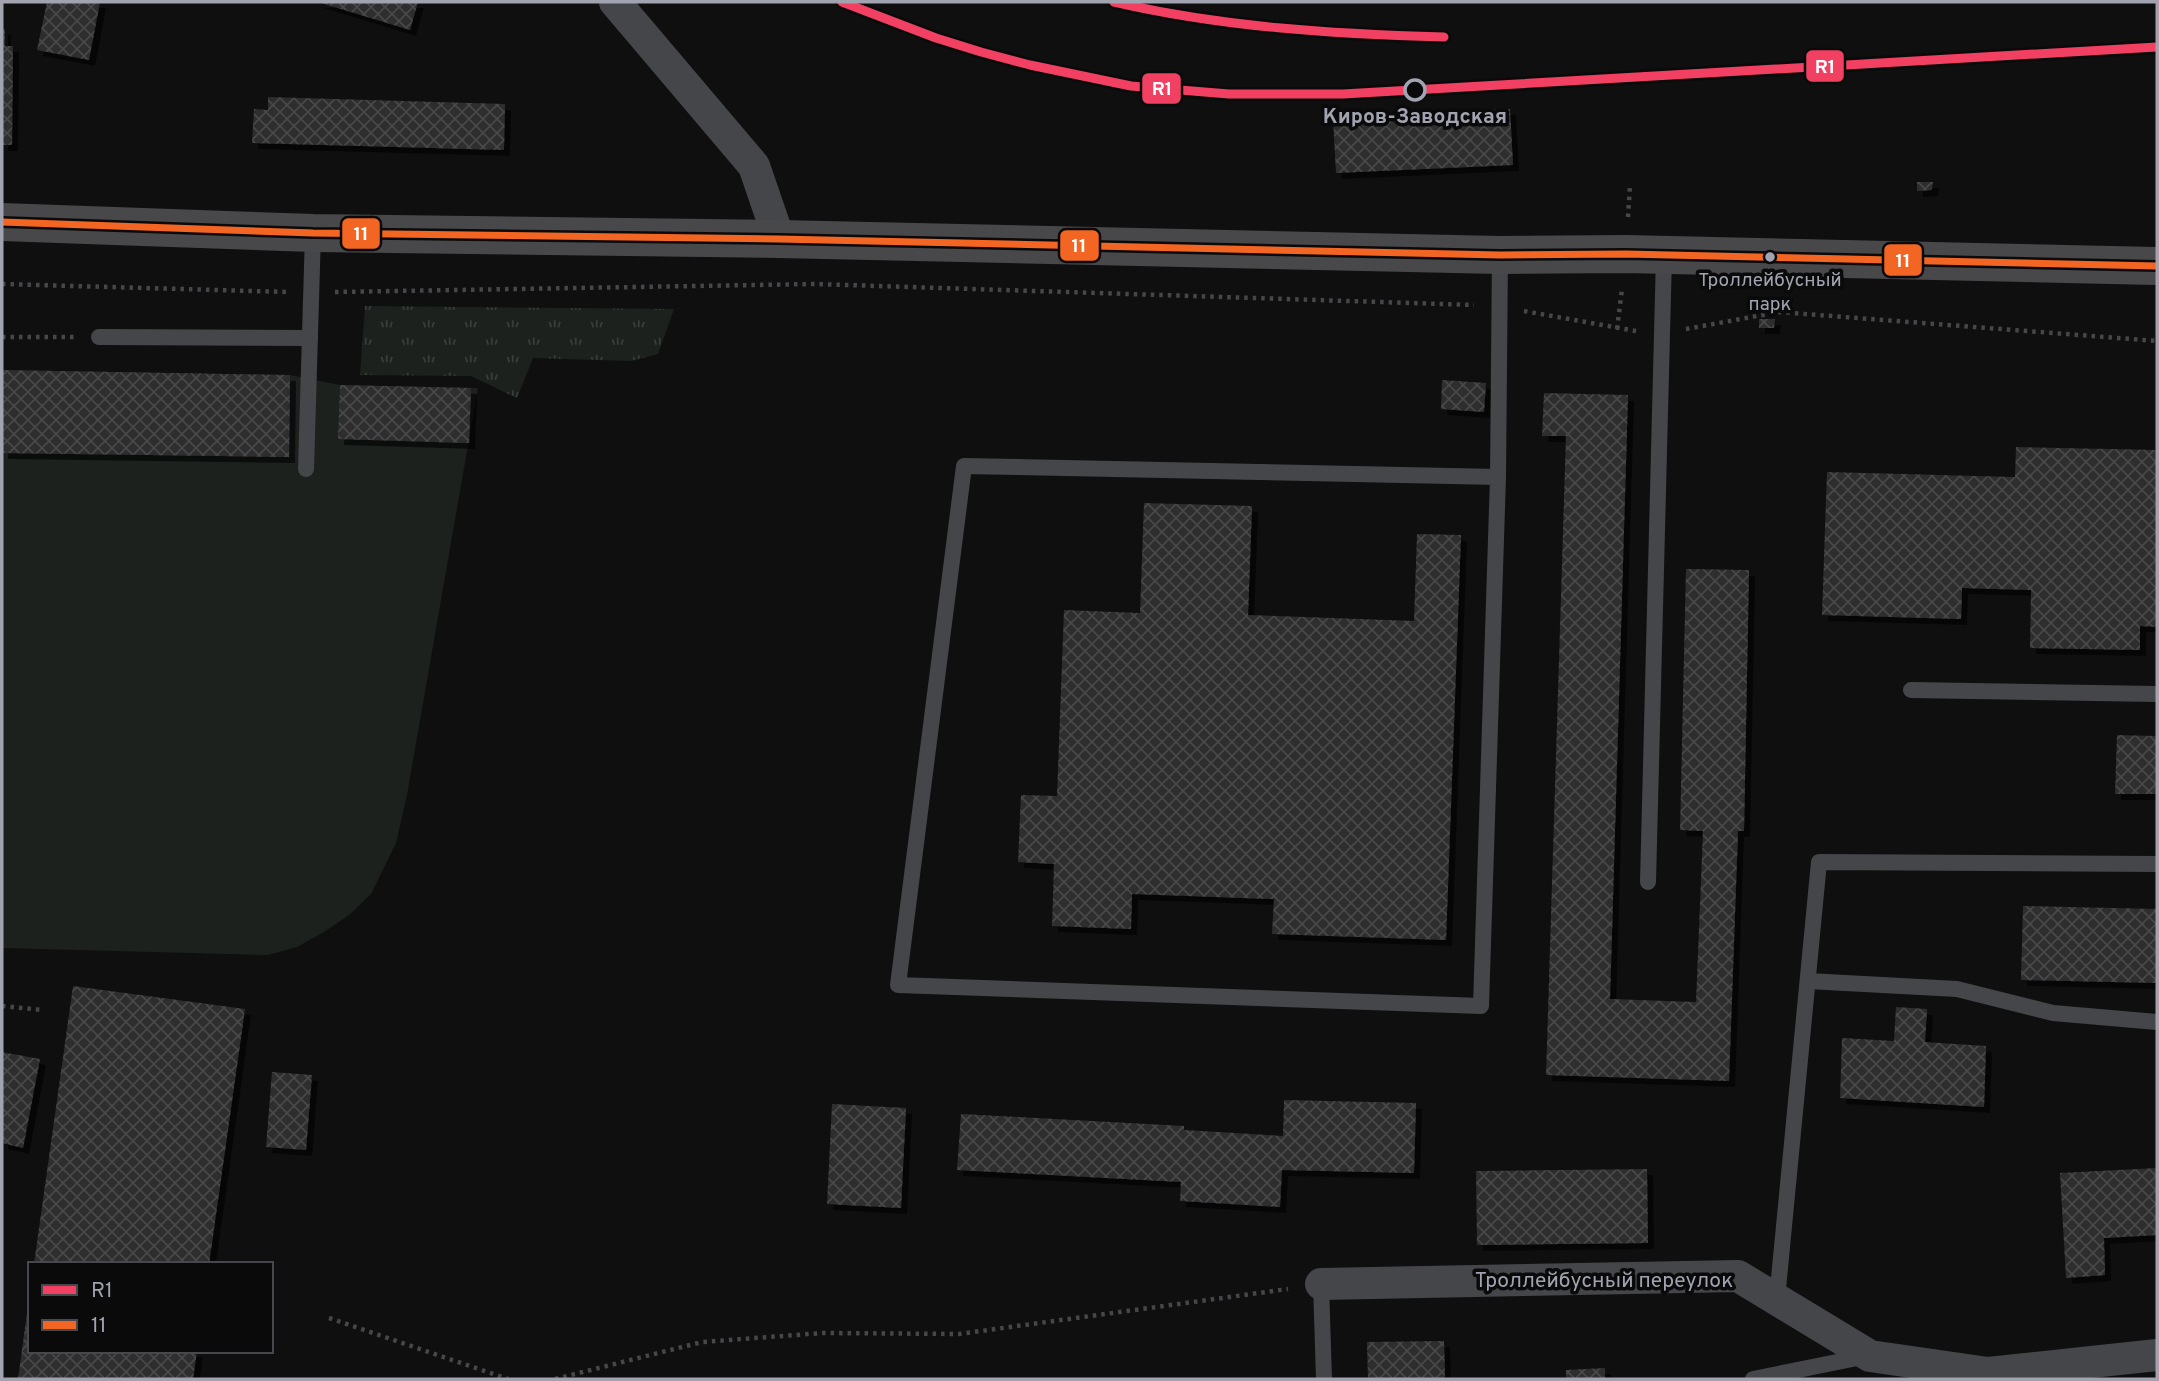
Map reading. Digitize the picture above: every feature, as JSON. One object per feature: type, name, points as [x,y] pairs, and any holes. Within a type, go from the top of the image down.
[{"type":"main road","points":[[2,222],[313,233],[779,239],[1500,256],[1626,254],[2157,266]]},
{"type":"street","points":[[615,2],[754,166],[779,239]]},
{"type":"street","name":"Троллейбусный переулок","points":[[1321,1284],[1738,1276],[1870,1356],[1988,1373],[2157,1355]]},
{"type":"lane","points":[[306,469],[313,233]]},
{"type":"lane","points":[[1498,477],[964,466],[898,985],[1480,1006],[1498,477],[1500,256]]},
{"type":"lane","points":[[1648,882],[1664,256]]},
{"type":"lane","points":[[99,337],[310,338]]},
{"type":"lane","points":[[1911,690],[2157,694]]},
{"type":"lane","points":[[1777,1299],[1819,862],[2157,864]]},
{"type":"lane","points":[[1808,981],[1956,989],[2053,1013],[2157,1022]]},
{"type":"lane","points":[[1321,1284],[1324,1379]]},
{"type":"lane","points":[[1753,1379],[1870,1356]]},
{"type":"path","points":[[2,284],[311,292],[815,284],[1500,306],[1617,329],[1661,334],[1779,312],[2157,341]]},
{"type":"path","points":[[2,337],[99,337]]},
{"type":"path","points":[[2,1006],[41,1010]]},
{"type":"path","points":[[555,1379],[702,1342],[823,1333],[959,1334],[1321,1284]]},
{"type":"path","points":[[329,1318],[508,1379]]},
{"type":"green space","points":[[365,306],[674,309],[658,354],[631,361],[533,358],[517,398],[471,376],[360,375]]},
{"type":"green space","points":[[2,370],[290,375],[340,385],[478,388],[407,795],[396,843],[371,894],[349,915],[297,947],[268,955],[2,948]]},
{"type":"building","points":[[47,2],[100,2],[89,60],[37,50]]},
{"type":"building","points":[[318,2],[418,2],[410,30]]},
{"type":"building","points":[[2,29],[5,29],[5,46],[13,46],[12,145],[2,145]]},
{"type":"building","points":[[268,97],[505,104],[504,150],[252,143],[254,109],[268,110]]},
{"type":"building","points":[[1510,109],[1513,165],[1336,173],[1333,118]]},
{"type":"building","points":[[1917,182],[1933,182],[1932,190],[1917,191]]},
{"type":"building","points":[[1759,319],[1775,319],[1774,328],[1759,328]]},
{"type":"building","points":[[2,370],[290,375],[289,457],[2,453]]},
{"type":"building","points":[[1442,380],[1486,383],[1484,412],[1441,409]]},
{"type":"building","points":[[340,385],[471,388],[469,443],[338,439]]},
{"type":"building","points":[[1544,393],[1628,395],[1610,999],[1696,1002],[1703,831],[1680,830],[1686,569],[1749,570],[1744,831],[1738,831],[1729,1081],[1546,1075],[1566,436],[1542,436]]},
{"type":"building","points":[[2016,447],[2157,450],[2157,627],[2140,626],[2140,650],[2030,648],[2031,590],[1962,588],[1961,619],[1822,615],[1827,472],[2015,477]]},
{"type":"building","points":[[1144,503],[1252,506],[1248,615],[1414,621],[1417,534],[1461,535],[1446,940],[1272,934],[1274,899],[1132,894],[1131,929],[1052,926],[1054,864],[1018,862],[1021,795],[1057,796],[1064,610],[1140,613]]},
{"type":"building","points":[[2117,735],[2157,736],[2157,794],[2115,794]]},
{"type":"building","points":[[2023,906],[2157,909],[2157,983],[2021,980]]},
{"type":"building","points":[[73,986],[245,1009],[209,1262],[34,1262]]},
{"type":"building","points":[[1896,1007],[1927,1009],[1925,1042],[1986,1046],[1984,1107],[1840,1098],[1842,1038],[1894,1041]]},
{"type":"building","points":[[2,1052],[40,1059],[23,1148],[2,1143]]},
{"type":"building","points":[[272,1072],[312,1075],[306,1150],[266,1147]]},
{"type":"building","points":[[1284,1100],[1416,1103],[1414,1173],[1282,1170],[1280,1207],[1180,1201],[1181,1182],[957,1170],[961,1114],[1184,1126],[1184,1130],[1283,1136]]},
{"type":"building","points":[[832,1104],[906,1108],[901,1208],[827,1204]]},
{"type":"building","points":[[2157,1168],[2157,1235],[2104,1238],[2105,1275],[2066,1278],[2060,1173]]},
{"type":"building","points":[[1647,1169],[1648,1243],[1477,1245],[1476,1171]]},
{"type":"building","points":[[28,1306],[28,1353],[197,1353],[193,1379],[18,1379]]},
{"type":"building","points":[[1444,1341],[1445,1379],[1368,1379],[1367,1342]]},
{"type":"building","points":[[1605,1368],[1605,1379],[1566,1379],[1566,1370]]},
{"type":"transit line","name":"R1","points":[[842,2],[936,38],[1030,65],[1131,86],[1229,94],[1343,94],[2157,47]]},
{"type":"transit line","name":"R1","points":[[1114,2],[1196,18],[1278,28],[1444,37]]},
{"type":"transit line","name":"11","points":[[2,222],[313,233],[779,239],[1500,255],[1626,254],[2157,266]]},
{"type":"place","name":"Киров-Заводская","points":[[1415,90]]},
{"type":"place","name":"Троллейбусный парк","points":[[1770,257]]}]
